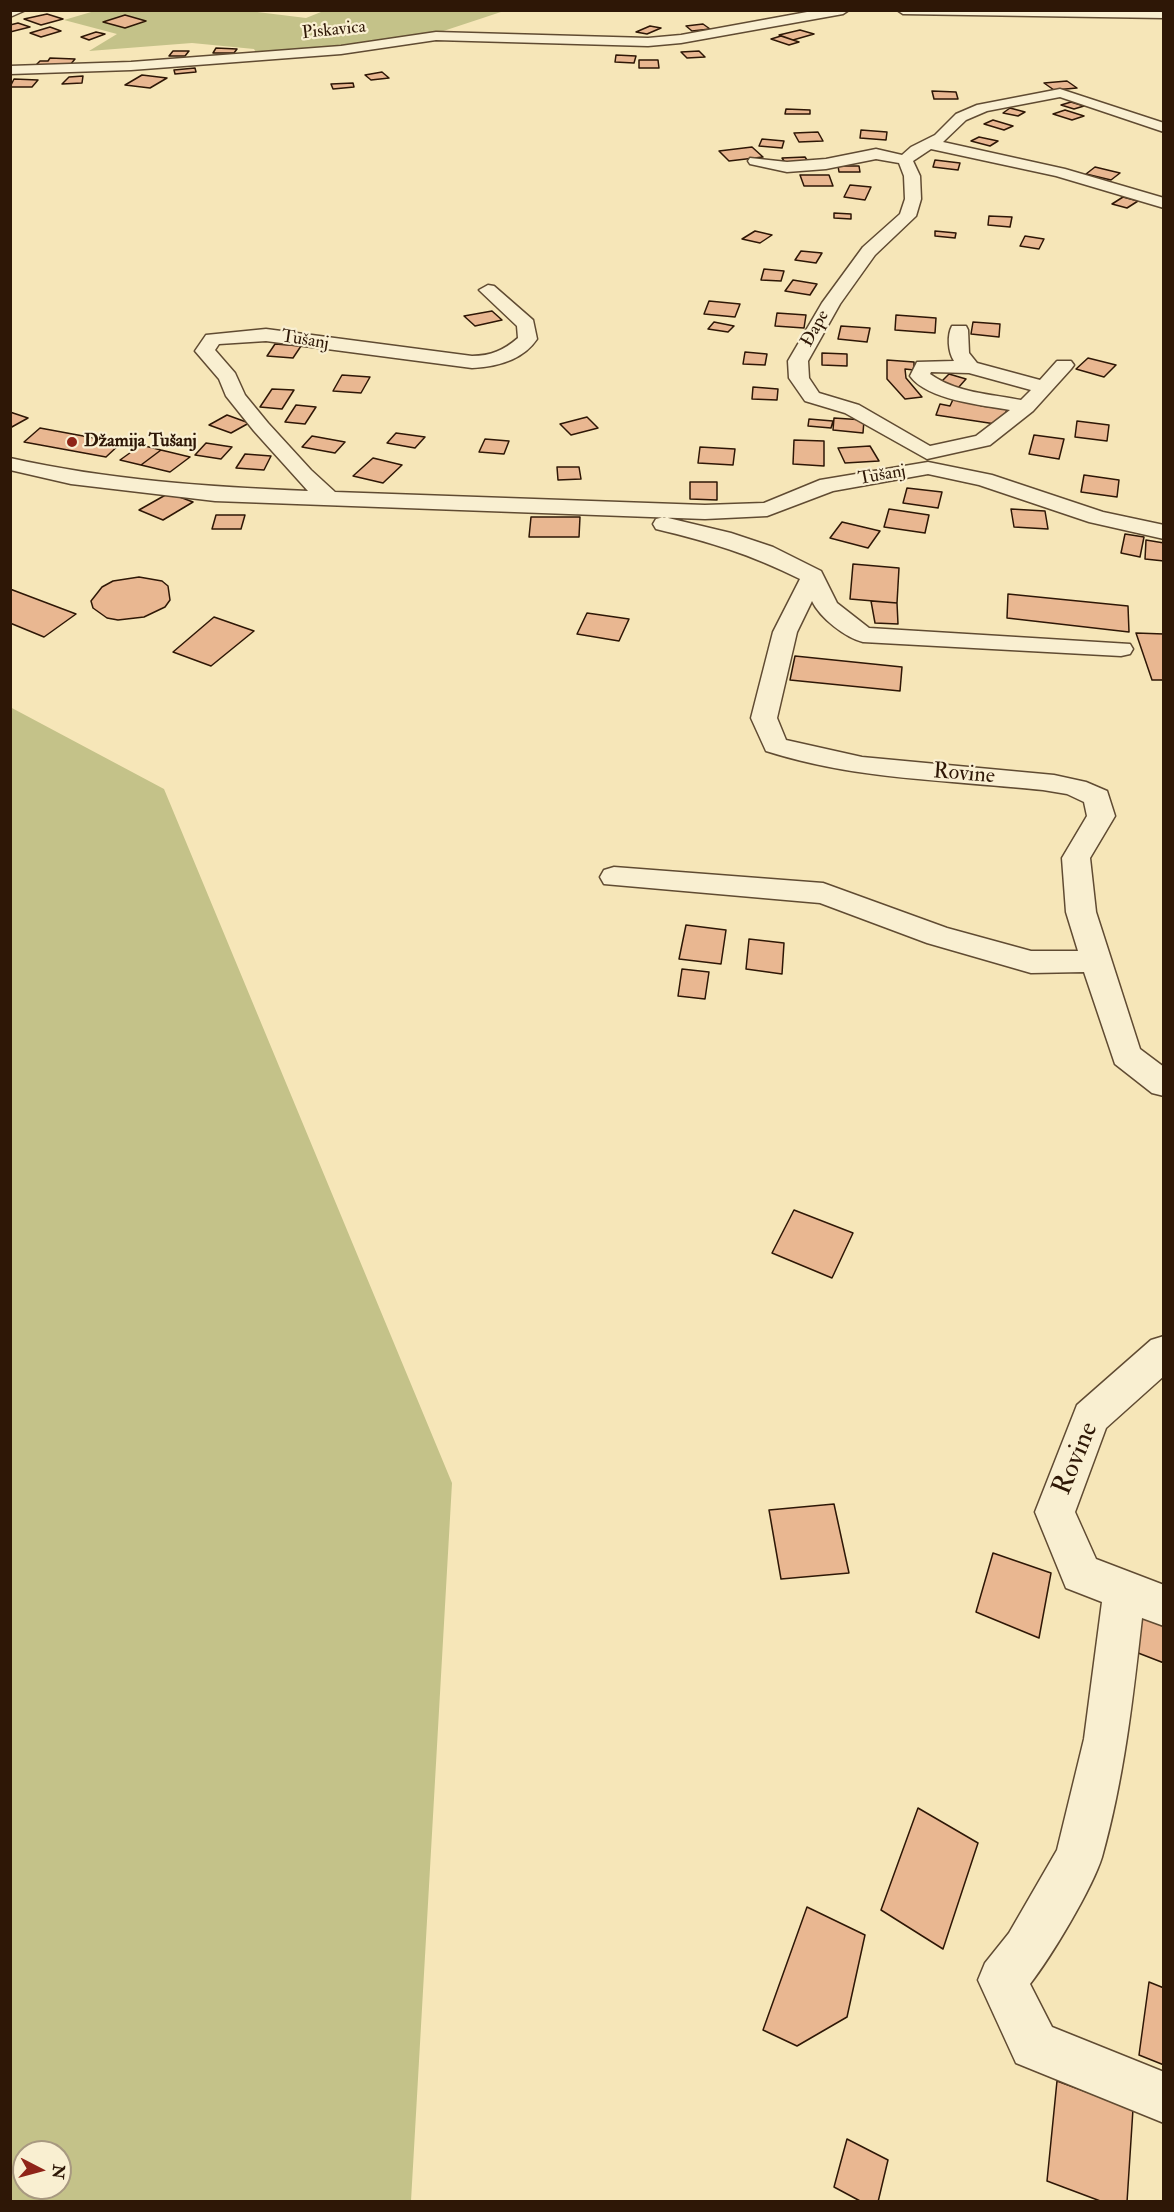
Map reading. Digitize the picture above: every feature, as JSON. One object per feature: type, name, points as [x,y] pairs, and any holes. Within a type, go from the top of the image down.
[{"type":"street","points":[[10,12],[20,10]]},
{"type":"street","points":[[903,10],[1164,14]]},
{"type":"street","name":"Piskavica","points":[[10,70],[131,66],[329,51],[435,36],[648,42],[681,39],[840,11]]},
{"type":"street","points":[[756,160],[787,167],[826,164],[876,154],[905,160],[916,150],[930,144],[961,117],[982,108],[1060,93],[1164,128]]},
{"type":"street","points":[[930,144],[1059,172],[1164,203]]},
{"type":"street","points":[[834,145],[870,148],[876,154]]},
{"type":"street","name":"Đape","points":[[905,160],[912,176],[913,199],[908,216],[869,251],[831,303],[798,361],[799,378],[812,397],[852,409],[928,461]]},
{"type":"street","name":"Tušanj","points":[[327,496],[303,475],[236,396],[228,377],[205,351],[213,339],[266,335],[336,346],[471,362],[493,362],[513,354],[528,339],[526,324],[488,290]]},
{"type":"street","points":[[959,330],[959,354],[970,367]]},
{"type":"street","points":[[928,461],[983,441],[1026,407],[1064,365]]},
{"type":"street","points":[[1026,407],[942,388],[927,383],[920,376],[924,366],[970,367],[1043,387]]},
{"type":"street","name":"Tušanj","points":[[10,464],[71,478],[215,494],[327,496],[705,512],[767,509],[828,485],[928,461],[1097,517],[1164,532]]},
{"type":"street","name":"Tušanj","points":[[596,506],[723,538],[765,552],[813,576]]},
{"type":"street","points":[[813,576],[827,607],[862,635],[1121,649]]},
{"type":"street","name":"Rovine","points":[[813,576],[785,632],[764,718],[775,745],[811,759],[855,767],[981,775],[1079,787],[1097,797],[1101,816],[1076,858],[1081,912],[1126,1056],[1164,1083]]},
{"type":"street","points":[[614,877],[824,893],[938,936],[1030,962],[1096,961]]},
{"type":"street","name":"Rovine","points":[[1144,1599],[1081,1574],[1054,1512],[1091,1417],[1164,1352]]},
{"type":"street","points":[[1144,1599],[1106,1739],[1078,1858],[1026,1950],[1002,1980],[1034,2045],[1164,2098]]},
{"type":"shaded area","points":[[98,10],[241,10],[306,18],[326,10],[504,11],[407,43],[259,58],[254,49],[192,43],[89,51],[117,34],[64,20]]},
{"type":"shaded area","points":[[10,707],[164,789],[452,1483],[411,2201],[11,2201]]},
{"type":"building","points":[[47,14],[63,19],[41,25],[24,19]]},
{"type":"building","points":[[125,15],[146,21],[125,28],[103,22]]},
{"type":"building","points":[[18,23],[30,27],[10,32],[10,25]]},
{"type":"building","points":[[703,24],[710,29],[692,31],[686,26]]},
{"type":"building","points":[[650,26],[661,28],[647,34],[636,32]]},
{"type":"building","points":[[50,27],[61,31],[41,37],[30,33]]},
{"type":"building","points":[[800,30],[814,34],[793,40],[779,35]]},
{"type":"building","points":[[96,32],[105,34],[89,40],[81,37]]},
{"type":"building","points":[[781,36],[799,42],[789,45],[771,39]]},
{"type":"building","points":[[216,48],[237,49],[234,53],[213,53]]},
{"type":"building","points":[[173,51],[189,51],[185,56],[169,56]]},
{"type":"building","points":[[699,51],[705,57],[687,58],[681,52]]},
{"type":"building","points":[[616,55],[636,56],[634,63],[615,62]]},
{"type":"building","points":[[50,58],[75,59],[70,65],[34,67],[40,61],[48,61]]},
{"type":"building","points":[[639,60],[658,60],[659,68],[639,68]]},
{"type":"building","points":[[195,68],[196,72],[175,74],[174,70]]},
{"type":"building","points":[[382,72],[389,78],[371,80],[365,75]]},
{"type":"building","points":[[142,75],[167,78],[150,88],[125,85]]},
{"type":"building","points":[[83,76],[82,83],[62,84],[69,77]]},
{"type":"building","points":[[14,79],[38,80],[32,87],[10,87]]},
{"type":"building","points":[[1067,81],[1077,88],[1054,90],[1044,83]]},
{"type":"building","points":[[353,83],[354,87],[333,89],[331,84]]},
{"type":"building","points":[[932,91],[956,92],[958,99],[934,99]]},
{"type":"building","points":[[1071,102],[1084,106],[1074,109],[1061,105]]},
{"type":"building","points":[[1010,108],[1025,112],[1018,116],[1003,113]]},
{"type":"building","points":[[786,109],[810,110],[810,114],[785,114]]},
{"type":"building","points":[[1065,110],[1084,116],[1072,120],[1053,114]]},
{"type":"building","points":[[993,120],[1013,126],[1004,130],[984,124]]},
{"type":"building","points":[[861,130],[887,132],[886,140],[860,138]]},
{"type":"building","points":[[818,132],[823,141],[799,142],[794,133]]},
{"type":"building","points":[[979,137],[998,141],[990,146],[971,141]]},
{"type":"building","points":[[762,139],[784,141],[782,148],[759,146]]},
{"type":"building","points":[[752,147],[763,157],[729,161],[719,151]]},
{"type":"building","points":[[805,157],[809,163],[786,164],[782,158]]},
{"type":"building","points":[[935,160],[960,163],[958,170],[933,167]]},
{"type":"building","points":[[838,166],[859,166],[860,172],[839,172]]},
{"type":"building","points":[[1095,167],[1120,173],[1111,180],[1086,174]]},
{"type":"building","points":[[800,175],[829,175],[833,186],[804,186]]},
{"type":"building","points":[[850,185],[871,187],[865,200],[844,197]]},
{"type":"building","points":[[1123,197],[1138,201],[1127,208],[1112,204]]},
{"type":"building","points":[[834,213],[851,214],[851,219],[834,218]]},
{"type":"building","points":[[989,216],[1012,217],[1010,227],[988,225]]},
{"type":"building","points":[[755,231],[772,235],[760,243],[742,239]]},
{"type":"building","points":[[935,231],[956,233],[955,238],[935,236]]},
{"type":"building","points":[[1025,236],[1044,239],[1039,249],[1020,246]]},
{"type":"building","points":[[801,251],[822,253],[816,263],[795,260]]},
{"type":"building","points":[[764,269],[784,271],[781,281],[761,280]]},
{"type":"building","points":[[793,280],[817,284],[810,295],[785,291]]},
{"type":"building","points":[[709,301],[740,304],[735,317],[704,314]]},
{"type":"building","points":[[492,311],[502,320],[475,326],[464,316]]},
{"type":"building","points":[[777,313],[806,315],[804,328],[775,326]]},
{"type":"building","points":[[896,315],[936,318],[935,333],[895,330]]},
{"type":"building","points":[[714,322],[734,326],[728,332],[708,329]]},
{"type":"building","points":[[973,322],[1000,324],[999,337],[971,334]]},
{"type":"building","points":[[841,326],[870,328],[867,342],[838,339]]},
{"type":"building","points":[[275,344],[301,346],[293,358],[267,356]]},
{"type":"building","points":[[745,352],[767,354],[765,365],[743,364]]},
{"type":"building","points":[[822,353],[847,354],[847,366],[822,365]]},
{"type":"building","points":[[1088,358],[1116,365],[1104,377],[1076,369]]},
{"type":"building","points":[[887,360],[914,362],[914,370],[905,369],[906,378],[922,397],[905,399],[887,379]]},
{"type":"building","points":[[949,374],[966,379],[958,388],[940,383]]},
{"type":"building","points":[[342,375],[370,377],[361,393],[333,391]]},
{"type":"building","points":[[753,387],[778,389],[777,400],[752,399]]},
{"type":"building","points":[[272,389],[294,390],[282,409],[260,407]]},
{"type":"building","points":[[955,395],[984,399],[981,406],[1007,409],[1002,425],[936,415],[940,404],[950,406]]},
{"type":"building","points":[[296,405],[316,407],[305,424],[285,422]]},
{"type":"building","points":[[10,412],[28,418],[10,428]]},
{"type":"building","points":[[227,415],[249,423],[231,433],[209,425]]},
{"type":"building","points":[[587,417],[598,428],[571,435],[560,424]]},
{"type":"building","points":[[834,418],[864,420],[863,433],[833,430]]},
{"type":"building","points":[[809,419],[833,421],[831,428],[808,426]]},
{"type":"building","points":[[1077,421],[1109,425],[1107,441],[1075,437]]},
{"type":"building","name":"Džamija Tušanj","points":[[40,428],[121,443],[106,457],[24,442]]},
{"type":"building","points":[[396,433],[425,437],[415,448],[387,443]]},
{"type":"building","points":[[1034,435],[1064,439],[1059,459],[1029,454]]},
{"type":"building","points":[[312,436],[345,442],[335,453],[302,447]]},
{"type":"building","points":[[485,439],[509,441],[504,454],[479,452]]},
{"type":"building","points":[[794,440],[824,441],[824,466],[793,464]]},
{"type":"building","points":[[206,443],[232,447],[221,459],[195,455]]},
{"type":"building","points":[[141,445],[161,450],[141,465],[120,460]]},
{"type":"building","points":[[870,446],[879,461],[845,463],[838,448]]},
{"type":"building","points":[[700,447],[735,449],[733,465],[698,463]]},
{"type":"building","points":[[161,450],[190,457],[170,472],[141,465]]},
{"type":"building","points":[[245,454],[271,456],[264,470],[236,468]]},
{"type":"building","points":[[373,458],[402,465],[383,483],[353,476]]},
{"type":"building","points":[[557,467],[579,467],[581,479],[558,480]]},
{"type":"building","points":[[1084,475],[1119,480],[1117,497],[1081,492]]},
{"type":"building","points":[[690,482],[717,482],[717,500],[690,499]]},
{"type":"building","points":[[907,488],[942,492],[938,508],[903,503]]},
{"type":"building","points":[[169,493],[193,502],[163,520],[139,510]]},
{"type":"building","points":[[889,509],[929,515],[925,533],[884,527]]},
{"type":"building","points":[[1011,509],[1045,511],[1048,529],[1014,527]]},
{"type":"building","points":[[216,515],[245,515],[241,529],[212,529]]},
{"type":"building","points":[[531,517],[580,517],[579,537],[529,537]]},
{"type":"building","points":[[842,522],[880,531],[868,548],[830,538]]},
{"type":"building","points":[[1125,534],[1144,537],[1140,557],[1121,553]]},
{"type":"building","points":[[1146,540],[1164,543],[1164,561],[1145,559]]},
{"type":"building","points":[[853,564],[899,568],[897,603],[850,599]]},
{"type":"building","points":[[139,577],[162,581],[168,586],[170,600],[165,607],[144,617],[118,620],[107,618],[93,608],[91,601],[102,587],[113,581]]},
{"type":"building","points":[[10,589],[76,614],[44,637],[10,623]]},
{"type":"building","points":[[1008,594],[1128,606],[1129,632],[1007,618]]},
{"type":"building","points":[[871,601],[897,603],[898,624],[875,623]]},
{"type":"building","points":[[587,613],[629,619],[619,641],[577,634]]},
{"type":"building","points":[[214,617],[254,631],[211,666],[173,652]]},
{"type":"building","points":[[1136,633],[1164,634],[1164,680],[1152,680]]},
{"type":"building","points":[[795,656],[902,667],[900,691],[790,680]]},
{"type":"building","points":[[686,925],[726,930],[721,964],[679,959]]},
{"type":"building","points":[[749,939],[784,943],[782,974],[746,969]]},
{"type":"building","points":[[682,969],[709,972],[705,999],[678,996]]},
{"type":"building","points":[[794,1210],[853,1233],[832,1278],[772,1253]]},
{"type":"building","points":[[834,1504],[849,1573],[781,1579],[769,1510]]},
{"type":"building","points":[[993,1553],[1051,1573],[1039,1638],[976,1612]]},
{"type":"building","points":[[1140,1616],[1164,1625],[1164,1663],[1133,1651]]},
{"type":"building","points":[[918,1808],[978,1843],[943,1949],[881,1910]]},
{"type":"building","points":[[807,1907],[865,1935],[847,2017],[797,2046],[763,2030]]},
{"type":"building","points":[[1149,1982],[1164,1988],[1164,2065],[1139,2055]]},
{"type":"building","points":[[1057,2081],[1133,2109],[1127,2202],[1103,2202],[1047,2181]]},
{"type":"building","points":[[847,2139],[888,2160],[878,2202],[862,2202],[834,2187]]},
{"type":"place","name":"Džamija Tušanj","points":[[72,442]]}]
